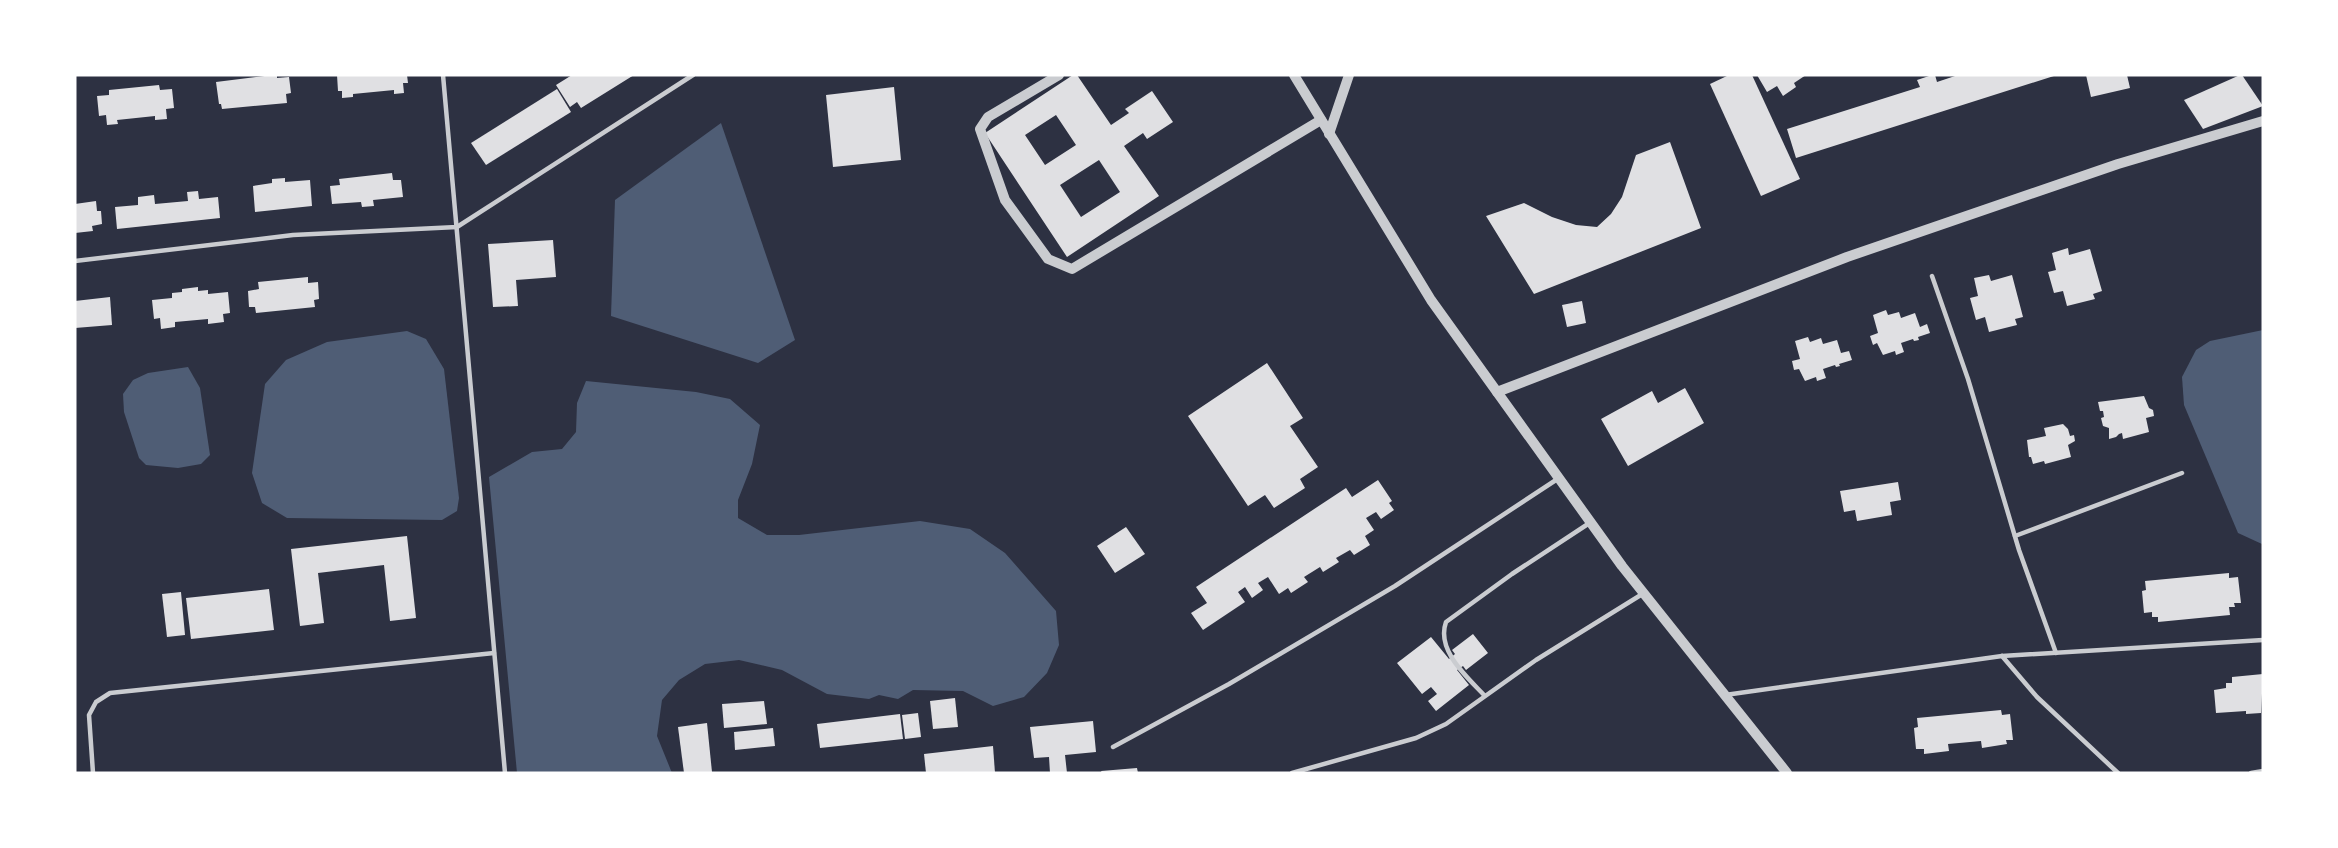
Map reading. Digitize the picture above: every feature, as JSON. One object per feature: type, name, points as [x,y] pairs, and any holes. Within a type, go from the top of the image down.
[{"type":"street","points":[[1059,75],[988,117],[980,129],[1005,200],[1048,259],[1072,269],[1321,120]]},
{"type":"street","points":[[1294,75],[1431,300],[1644,593],[1787,773]]},
{"type":"street","points":[[1329,134],[1349,75]]},
{"type":"street","points":[[1497,392],[1847,256],[2118,164],[2263,121]]},
{"type":"lane","points":[[443,75],[506,773]]},
{"type":"lane","points":[[75,261],[293,235],[457,227],[693,75]]},
{"type":"lane","points":[[1932,276],[1968,379],[2015,536],[2056,653]]},
{"type":"lane","points":[[2015,536],[2182,473]]},
{"type":"lane","points":[[1113,747],[1229,684],[1395,586],[1559,478]]},
{"type":"lane","points":[[1484,695],[1450,654],[1443,632],[1446,622],[1512,574],[1591,522]]},
{"type":"lane","points":[[1292,773],[1416,738],[1446,724],[1484,695],[1644,593]]},
{"type":"lane","points":[[1725,694],[2002,656],[2263,640]]},
{"type":"lane","points":[[93,773],[89,716],[96,702],[111,693],[495,653]]},
{"type":"lane","points":[[2002,656],[2037,697],[2118,773]]},
{"type":"lane","points":[[2251,773],[2263,771]]},
{"type":"water","points":[[721,123],[795,340],[758,363],[611,316],[615,200]]},
{"type":"water","points":[[2263,330],[2262,544],[2238,533],[2184,405],[2182,377],[2196,350],[2210,341]]},
{"type":"water","points":[[407,331],[426,339],[444,369],[459,498],[457,511],[442,520],[287,518],[262,503],[252,473],[265,384],[286,360],[327,342]]},
{"type":"water","points":[[188,367],[200,388],[210,455],[201,464],[178,468],[146,465],[139,458],[124,412],[123,394],[133,380],[148,373]]},
{"type":"water","points":[[586,381],[696,392],[730,399],[760,425],[752,464],[738,500],[738,518],[767,535],[799,535],[920,521],[970,529],[1005,553],[1056,611],[1059,645],[1047,673],[1024,697],[993,706],[963,691],[913,690],[898,699],[879,695],[869,699],[827,694],[782,670],[739,660],[705,664],[679,680],[662,700],[657,736],[672,773],[517,773],[489,477],[532,452],[562,449],[576,432],[577,403]]},
{"type":"building","points":[[277,75],[277,78],[289,77],[291,93],[286,94],[287,103],[222,109],[219,104],[216,82]]},
{"type":"building","points":[[337,75],[407,75],[408,83],[403,83],[404,93],[394,94],[394,90],[353,94],[353,97],[342,98],[342,91],[338,91]]},
{"type":"building","points":[[572,75],[634,75],[581,108],[577,102],[570,107],[556,85]]},
{"type":"building","points":[[1073,75],[1077,75],[1111,125],[1129,113],[1125,109],[1152,91],[1173,122],[1147,139],[1143,133],[1124,146],[1159,196],[1067,257],[985,133]],"holes":[[[1056,115],[1076,145],[1045,165],[1025,135]],[[1099,160],[1120,192],[1081,217],[1060,185]]]},
{"type":"building","points":[[1729,75],[1752,75],[1800,179],[1761,196],[1710,84]]},
{"type":"building","points":[[1757,75],[1806,75],[1794,83],[1796,87],[1783,96],[1777,86],[1767,92]]},
{"type":"building","points":[[1935,75],[1937,82],[1958,75],[2057,75],[1796,158],[1787,129],[1920,87],[1917,80]]},
{"type":"building","points":[[2086,75],[2127,75],[2130,88],[2091,97]]},
{"type":"building","points":[[2240,75],[2263,106],[2203,129],[2184,100]]},
{"type":"building","points":[[159,85],[160,90],[172,89],[174,108],[166,109],[167,119],[155,120],[155,116],[117,120],[118,124],[107,125],[106,115],[99,116],[97,96],[109,95],[109,90]]},
{"type":"building","points":[[894,87],[901,160],[833,167],[826,95]]},
{"type":"building","points":[[557,89],[571,112],[486,165],[471,143]]},
{"type":"building","points":[[1670,142],[1701,228],[1534,294],[1486,216],[1524,203],[1552,217],[1576,225],[1597,227],[1611,214],[1622,197],[1636,155]]},
{"type":"building","points":[[392,173],[393,180],[401,180],[403,197],[373,200],[374,206],[362,207],[361,202],[332,204],[330,186],[340,185],[339,179]]},
{"type":"building","points":[[285,178],[285,182],[310,180],[312,206],[255,212],[253,186],[272,183],[272,179]]},
{"type":"building","points":[[198,191],[199,199],[218,197],[220,218],[117,229],[115,207],[138,205],[138,197],[154,195],[155,204],[188,201],[187,192]]},
{"type":"building","points":[[96,201],[97,211],[101,211],[102,224],[92,226],[93,231],[75,233],[75,204]]},
{"type":"building","points":[[553,240],[556,277],[516,280],[518,306],[493,307],[488,244]]},
{"type":"building","points":[[2068,248],[2069,255],[2090,249],[2102,291],[2093,294],[2095,299],[2067,306],[2063,291],[2054,293],[2048,272],[2056,270],[2052,253]]},
{"type":"building","points":[[1989,275],[1991,281],[2012,275],[2023,317],[2015,319],[2017,325],[1989,332],[1985,317],[1976,320],[1970,298],[1978,296],[1974,278]]},
{"type":"building","points":[[308,277],[308,283],[318,282],[319,299],[314,300],[315,307],[256,313],[255,307],[249,307],[248,291],[259,289],[258,282]]},
{"type":"building","points":[[198,287],[198,291],[208,290],[208,294],[228,292],[230,313],[223,314],[224,322],[208,324],[208,319],[175,322],[175,327],[161,329],[160,318],[154,319],[152,300],[172,298],[172,293]]},
{"type":"building","points":[[110,297],[112,325],[75,328],[75,301]]},
{"type":"building","points":[[1582,301],[1586,323],[1567,327],[1562,305]]},
{"type":"building","points":[[1886,310],[1888,315],[1899,312],[1901,318],[1915,313],[1920,327],[1927,324],[1930,333],[1918,337],[1919,340],[1914,341],[1913,339],[1901,343],[1904,352],[1896,355],[1895,351],[1883,355],[1877,343],[1873,345],[1870,336],[1878,333],[1873,315]]},
{"type":"building","points":[[1808,337],[1810,342],[1821,338],[1823,344],[1837,340],[1841,353],[1849,351],[1852,360],[1839,364],[1840,366],[1835,365],[1823,369],[1826,378],[1817,381],[1816,377],[1805,381],[1799,369],[1794,370],[1792,361],[1800,359],[1795,341]]},
{"type":"building","points":[[1267,363],[1303,418],[1290,426],[1318,467],[1300,479],[1305,488],[1274,508],[1265,495],[1248,506],[1188,416]]},
{"type":"building","points":[[1685,388],[1704,423],[1628,466],[1601,419],[1652,391],[1658,403]]},
{"type":"building","points":[[2144,396],[2154,416],[2146,418],[2149,432],[2123,439],[2122,433],[2109,439],[2109,428],[2103,426],[2101,418],[2104,417],[2103,411],[2100,411],[2098,402]]},
{"type":"building","points":[[2063,424],[2070,436],[2074,435],[2075,441],[2068,445],[2071,457],[2045,464],[2044,461],[2033,464],[2029,457],[2027,440],[2046,436],[2044,428]]},
{"type":"building","points":[[1378,480],[1392,501],[1389,503],[1394,510],[1381,519],[1376,512],[1366,518],[1374,530],[1365,536],[1370,545],[1354,555],[1350,550],[1336,558],[1339,562],[1323,572],[1320,567],[1304,577],[1308,582],[1291,593],[1288,588],[1279,594],[1268,577],[1258,583],[1263,590],[1252,598],[1245,587],[1238,592],[1245,602],[1203,630],[1191,613],[1207,603],[1196,587],[1346,488],[1352,497]]},
{"type":"building","points":[[1898,482],[1901,500],[1890,502],[1892,515],[1857,521],[1855,510],[1844,512],[1840,491]]},
{"type":"building","points":[[1126,527],[1145,554],[1115,573],[1097,546]]},
{"type":"building","points":[[407,536],[416,618],[390,621],[384,565],[318,573],[324,623],[300,626],[291,549]]},
{"type":"building","points":[[2229,573],[2229,578],[2238,577],[2241,603],[2234,603],[2235,607],[2229,607],[2230,615],[2158,622],[2158,617],[2152,617],[2152,612],[2144,613],[2142,591],[2146,590],[2145,581]]},
{"type":"building","points":[[269,589],[274,630],[191,639],[186,598]]},
{"type":"building","points":[[181,592],[185,635],[167,637],[162,594]]},
{"type":"building","points":[[1473,634],[1488,653],[1466,670],[1463,666],[1457,670],[1469,685],[1436,711],[1428,701],[1437,694],[1431,687],[1422,694],[1397,663],[1431,637],[1449,659],[1455,654],[1452,650]]},
{"type":"building","points":[[2263,674],[2261,713],[2246,714],[2246,711],[2216,713],[2214,690],[2226,688],[2226,683],[2232,683],[2232,677]]},
{"type":"building","points":[[955,698],[958,727],[933,729],[930,701]]},
{"type":"building","points":[[764,701],[767,724],[724,728],[722,704]]},
{"type":"building","points":[[2001,710],[2002,715],[2010,714],[2013,740],[2006,740],[2007,744],[1982,748],[1981,741],[1948,744],[1949,751],[1924,754],[1924,749],[1916,749],[1914,728],[1918,727],[1917,718]]},
{"type":"building","points":[[918,713],[921,737],[905,739],[902,715]]},
{"type":"building","points":[[900,714],[903,739],[820,748],[817,724]]},
{"type":"building","points":[[1093,721],[1096,752],[1065,755],[1067,773],[1050,773],[1049,757],[1034,758],[1030,727]]},
{"type":"building","points":[[707,723],[712,772],[684,773],[678,727]]},
{"type":"building","points":[[773,728],[775,746],[735,750],[734,732]]},
{"type":"building","points":[[993,746],[995,773],[926,773],[924,754]]},
{"type":"building","points":[[1137,768],[1138,773],[1102,773],[1101,771]]}]
